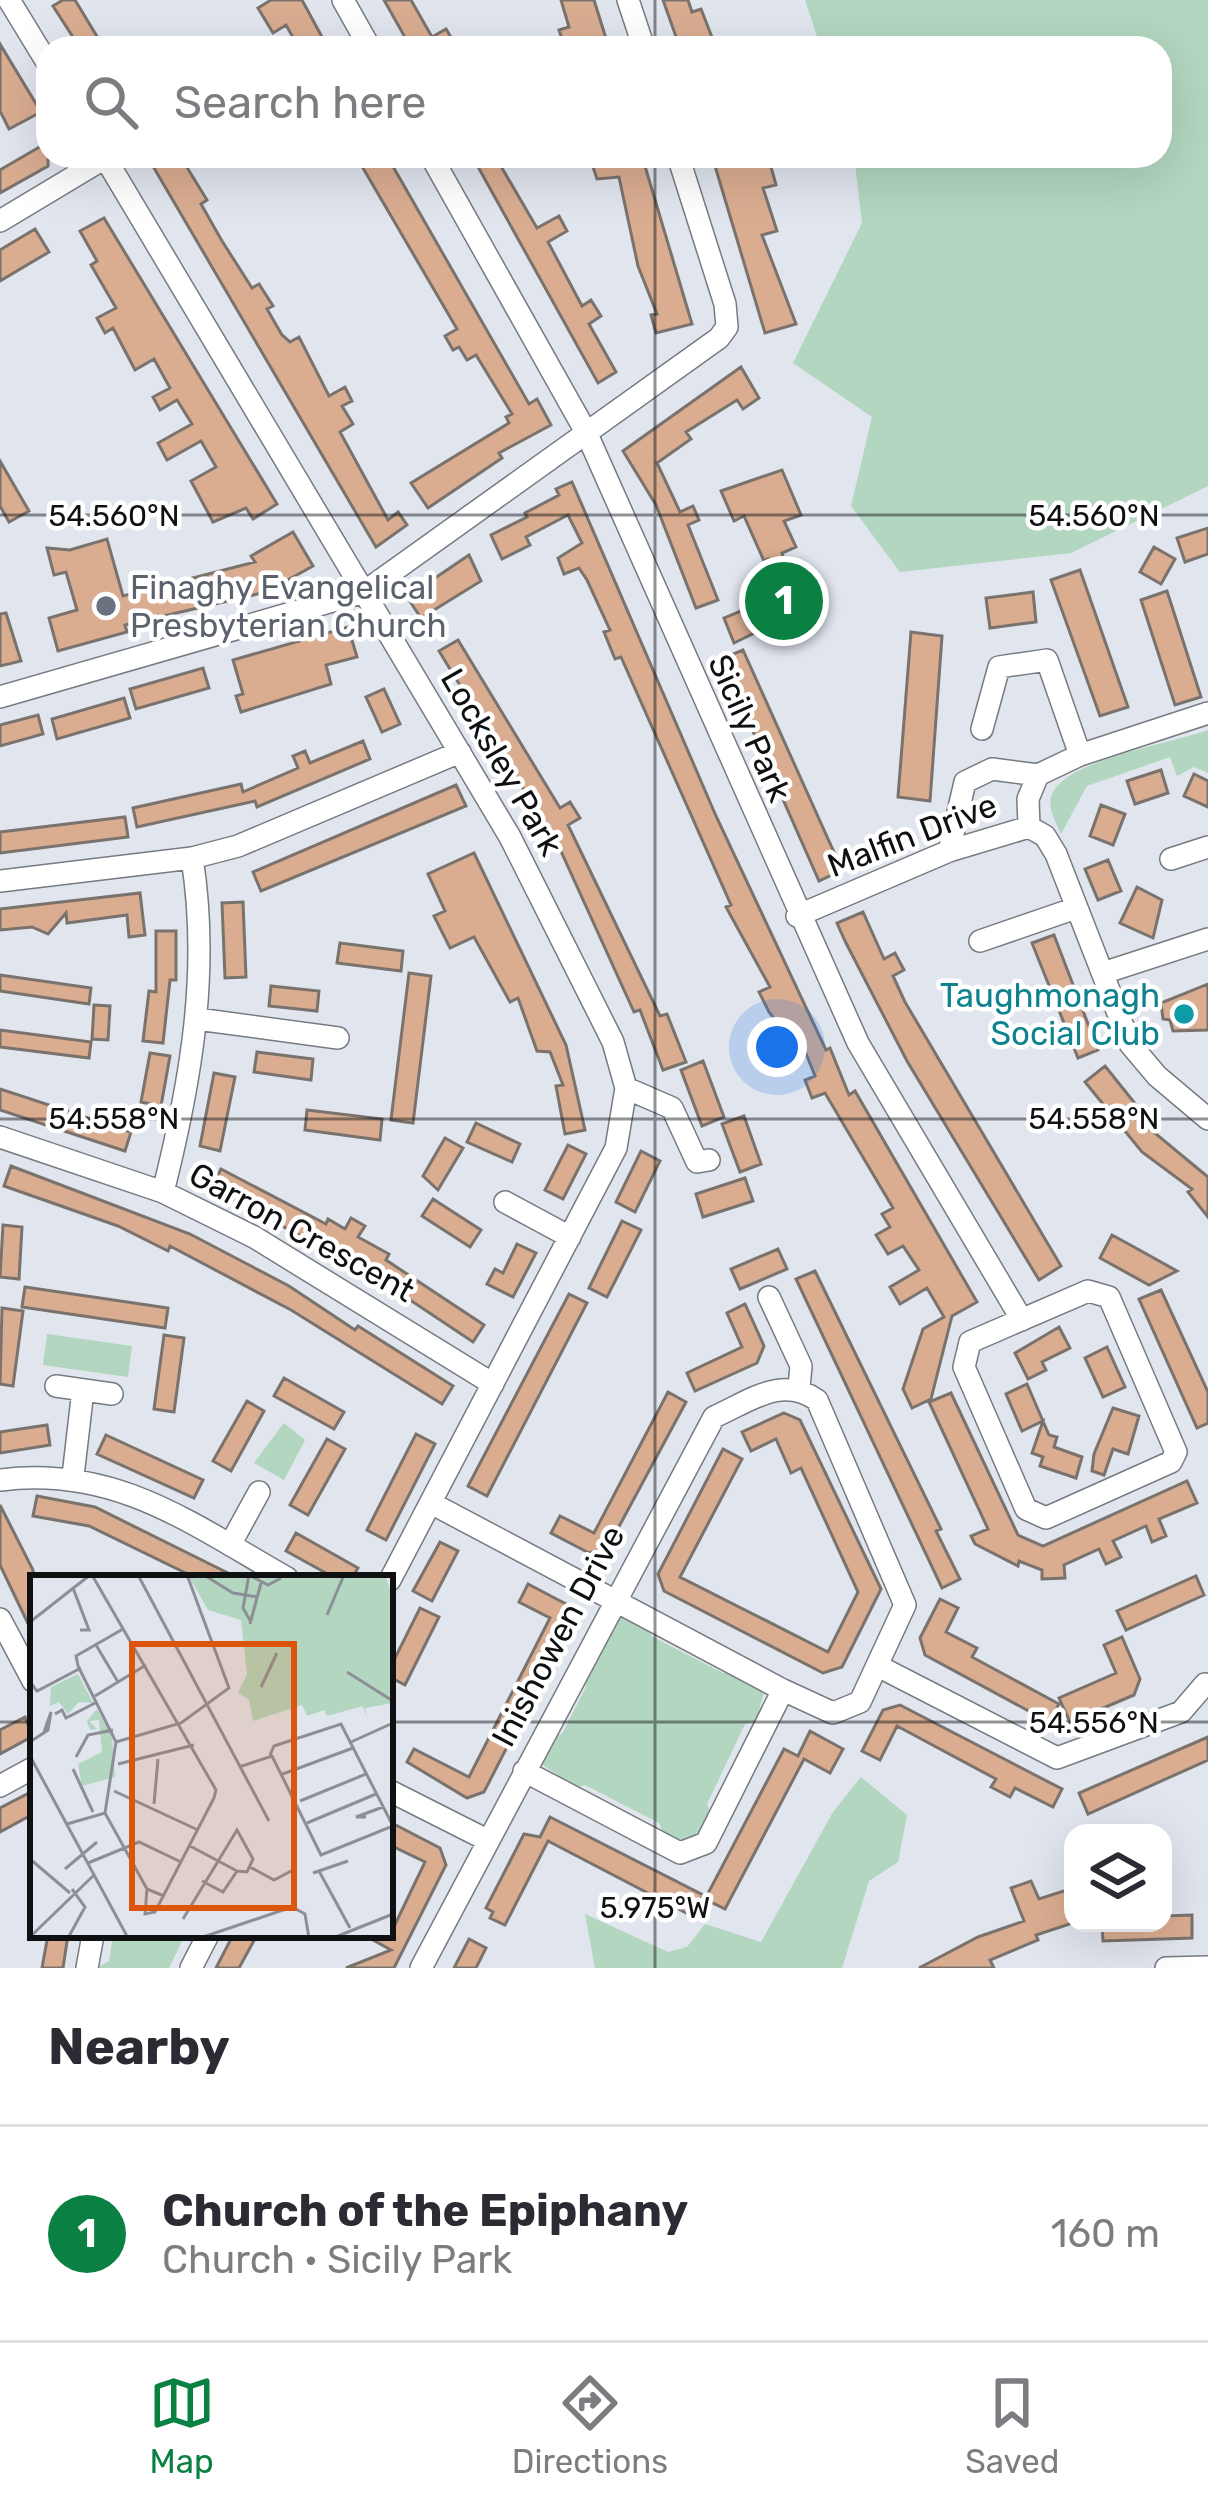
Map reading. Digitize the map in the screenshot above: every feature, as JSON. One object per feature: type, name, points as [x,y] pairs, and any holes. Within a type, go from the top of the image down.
[{"type":"street","points":[[9,0],[36,44]]},
{"type":"street","points":[[343,0],[363,36]]},
{"type":"street","points":[[628,0],[640,36]]},
{"type":"street","points":[[0,221],[87,168]]},
{"type":"street","name":"Locksley Park","points":[[112,168],[511,837],[613,1042],[626,1088],[616,1148],[393,1575]]},
{"type":"street","name":"Sicily Park","points":[[438,168],[586,432],[797,916],[858,1042],[1022,1320]]},
{"type":"street","points":[[0,697],[364,592],[727,327],[725,304],[682,168]]},
{"type":"street","points":[[982,729],[999,667],[1047,660],[1080,755]]},
{"type":"street","points":[[949,851],[965,782],[992,769],[1038,775],[1080,755],[1208,713]]},
{"type":"street","points":[[0,880],[192,858],[293,824],[460,752]]},
{"type":"street","points":[[1029,827],[1028,799],[1038,775]]},
{"type":"street","name":"Malfin Drive","points":[[797,916],[949,851],[1029,827],[1045,836],[1056,854],[1130,1044],[1157,1076],[1208,1119]]},
{"type":"street","points":[[1171,859],[1208,847]]},
{"type":"street","points":[[163,1192],[181,1122],[197,1019],[201,948],[192,858]]},
{"type":"street","points":[[980,941],[1076,908]]},
{"type":"street","points":[[1102,973],[1208,939]]},
{"type":"street","points":[[197,1019],[338,1038]]},
{"type":"street","points":[[626,1088],[672,1108],[697,1162],[709,1160]]},
{"type":"street","name":"Garron Crescent","points":[[0,1137],[163,1192],[341,1286],[493,1384]]},
{"type":"street","points":[[506,1202],[570,1238]]},
{"type":"street","points":[[1088,1291],[1109,1297],[1175,1442],[1171,1462],[1046,1518],[1026,1509],[964,1366],[970,1342],[1022,1320],[1088,1291]]},
{"type":"street","points":[[431,1503],[832,1713],[860,1702],[905,1605],[817,1400],[800,1387],[801,1366],[769,1297]]},
{"type":"street","points":[[56,1386],[112,1394]]},
{"type":"street","name":"Inishowen Drive","points":[[421,1968],[714,1417],[781,1387],[800,1387]]},
{"type":"street","points":[[74,1476],[83,1390]]},
{"type":"street","points":[[0,1480],[74,1476],[137,1497],[282,1575]]},
{"type":"street","points":[[230,1545],[259,1492]]},
{"type":"street","points":[[0,1619],[30,1675]]},
{"type":"street","points":[[878,1666],[1057,1758],[1181,1712],[1204,1684]]},
{"type":"street","points":[[524,1771],[680,1853],[706,1844],[783,1690]]},
{"type":"street","points":[[0,1786],[30,1770]]},
{"type":"street","points":[[393,1793],[487,1840]]},
{"type":"street","points":[[87,1968],[92,1938]]},
{"type":"street","points":[[190,1968],[206,1938]]},
{"type":"street","points":[[1166,1968],[1208,1967]]},
{"type":"green space","points":[[805,0],[1208,0],[1208,486],[1071,553],[900,572],[851,506],[872,417],[793,363],[862,223],[855,168],[1172,168],[1172,36],[817,36]]},
{"type":"green space","points":[[1208,730],[1208,773],[1194,767],[1177,776],[1170,757],[1087,786],[1061,834],[1050,800],[1066,778],[1103,761]]},
{"type":"green space","points":[[47,1334],[132,1346],[128,1377],[43,1365]]},
{"type":"green space","points":[[284,1423],[305,1440],[284,1480],[254,1463]]},
{"type":"green space","points":[[621,1617],[650,1628],[651,1636],[723,1673],[732,1670],[764,1692],[756,1721],[745,1724],[707,1804],[706,1821],[686,1840],[663,1833],[659,1823],[585,1785],[576,1788],[543,1765],[553,1736],[562,1734],[586,1687],[583,1678],[612,1622]]},
{"type":"green space","points":[[861,1777],[907,1815],[898,1862],[869,1881],[842,1968],[595,1968],[585,1914],[668,1952],[687,1947],[705,1924],[761,1942],[833,1812]]},
{"type":"green space","points":[[113,1938],[184,1938],[169,1968],[96,1968],[109,1961]]},
{"type":"building","points":[[75,0],[97,36],[72,36],[53,6]]},
{"type":"building","points":[[271,0],[302,0],[322,36],[292,36],[286,25],[273,33],[258,8]]},
{"type":"building","points":[[384,0],[411,0],[431,36],[404,36]]},
{"type":"building","points":[[561,0],[594,0],[605,36],[561,36],[559,30],[569,27]]},
{"type":"building","points":[[663,0],[688,0],[692,12],[701,9],[712,36],[676,36]]},
{"type":"building","points":[[0,44],[36,104],[36,115],[9,129],[0,111]]},
{"type":"building","points":[[36,149],[36,168],[44,168],[0,193],[0,170]]},
{"type":"building","points":[[154,168],[187,168],[207,200],[201,204],[222,241],[252,288],[259,284],[273,306],[267,309],[282,335],[290,342],[299,337],[329,396],[345,387],[352,401],[342,406],[353,424],[340,432],[388,520],[398,512],[407,525],[376,547]]},
{"type":"building","points":[[363,168],[394,168],[529,404],[537,399],[551,425],[499,453],[502,458],[428,508],[411,483],[509,423],[506,417],[512,414],[476,355],[467,360],[459,347],[453,350],[445,336],[457,329]]},
{"type":"building","points":[[479,168],[502,168],[537,228],[559,216],[567,231],[548,242],[582,306],[591,300],[601,316],[589,324],[616,372],[598,383]]},
{"type":"building","points":[[593,168],[646,168],[692,324],[656,333],[651,315],[657,314],[638,266],[619,177],[597,179]]},
{"type":"building","points":[[716,168],[771,168],[776,185],[763,188],[777,231],[762,235],[796,324],[765,333]]},
{"type":"building","points":[[104,218],[277,504],[253,519],[246,508],[213,522],[191,481],[216,467],[201,441],[167,460],[158,443],[192,424],[177,400],[160,410],[153,397],[170,388],[154,359],[135,370],[113,328],[105,333],[97,318],[116,308],[91,265],[97,261],[80,231]]},
{"type":"building","points":[[35,229],[49,252],[0,281],[0,250]]},
{"type":"building","points":[[741,367],[759,398],[743,409],[737,400],[686,432],[691,439],[657,463],[680,512],[693,506],[699,520],[688,525],[718,600],[696,608],[656,505],[623,451]]},
{"type":"building","points":[[0,461],[29,511],[9,522],[0,506]]},
{"type":"building","points":[[782,470],[801,515],[784,521],[796,547],[782,553],[793,590],[799,588],[807,607],[734,643],[724,618],[779,595],[768,559],[764,561],[744,516],[734,521],[721,491]]},
{"type":"building","points":[[572,482],[716,816],[826,1050],[830,1048],[849,1095],[855,1091],[977,1302],[952,1316],[931,1399],[912,1408],[903,1389],[923,1329],[944,1317],[927,1288],[900,1304],[890,1287],[919,1270],[903,1246],[888,1254],[876,1235],[890,1227],[882,1214],[893,1208],[825,1093],[812,1098],[805,1080],[815,1076],[803,1046],[799,1048],[786,1022],[779,1025],[759,992],[770,987],[726,907],[731,905],[621,657],[615,659],[604,632],[610,630],[587,580],[579,568],[564,574],[558,558],[582,543],[568,515],[526,537],[530,545],[502,559],[491,535],[527,517],[525,513],[559,495],[556,489]]},
{"type":"building","points":[[1208,528],[1208,554],[1185,562],[1177,538]]},
{"type":"building","points":[[293,532],[313,566],[266,592],[125,625],[127,632],[58,651],[49,618],[77,610],[66,572],[54,575],[47,548],[70,550],[107,539],[123,596],[255,562],[251,556]]},
{"type":"building","points":[[1154,547],[1175,559],[1161,584],[1140,572]]},
{"type":"building","points":[[469,555],[481,581],[421,618],[407,597]]},
{"type":"building","points":[[1080,570],[1128,707],[1100,716],[1051,580]]},
{"type":"building","points":[[1167,591],[1201,697],[1175,705],[1141,600]]},
{"type":"building","points":[[1033,592],[1036,622],[990,628],[986,598]]},
{"type":"building","points":[[6,613],[21,661],[0,666],[0,614]]},
{"type":"building","points":[[348,627],[357,657],[326,665],[331,684],[241,712],[236,696],[243,694],[233,660]]},
{"type":"building","points":[[911,632],[942,636],[930,801],[898,797]]},
{"type":"building","points":[[458,640],[560,808],[570,802],[580,818],[568,825],[660,1016],[667,1014],[686,1062],[663,1070],[640,1010],[634,1012],[559,847],[439,651]]},
{"type":"building","points":[[743,650],[842,870],[819,881],[721,659]]},
{"type":"building","points":[[203,668],[209,688],[136,709],[130,689]]},
{"type":"building","points":[[384,689],[400,724],[382,732],[366,697]]},
{"type":"building","points":[[124,698],[130,718],[57,739],[52,719]]},
{"type":"building","points":[[38,715],[43,734],[0,746],[0,725]]},
{"type":"building","points":[[363,741],[370,759],[257,807],[255,801],[137,827],[133,808],[241,784],[243,792],[298,768],[293,756],[305,751],[310,763]]},
{"type":"building","points":[[1161,770],[1168,793],[1135,804],[1127,781]]},
{"type":"building","points":[[1194,774],[1208,781],[1208,807],[1184,796]]},
{"type":"building","points":[[456,785],[466,806],[261,891],[253,872]]},
{"type":"building","points":[[1101,805],[1125,814],[1113,845],[1090,836]]},
{"type":"building","points":[[125,817],[128,837],[0,853],[0,832]]},
{"type":"building","points":[[474,853],[566,1045],[585,1130],[565,1134],[556,1086],[563,1085],[550,1052],[537,1051],[518,998],[510,1002],[474,937],[450,948],[434,916],[445,911],[428,874]]},
{"type":"building","points":[[1108,860],[1121,891],[1098,900],[1085,869]]},
{"type":"building","points":[[1137,887],[1162,900],[1153,938],[1120,923]]},
{"type":"building","points":[[140,893],[145,935],[129,937],[127,915],[67,923],[66,913],[48,934],[32,927],[0,930],[0,909]]},
{"type":"building","points":[[243,902],[246,977],[225,978],[222,903]]},
{"type":"building","points":[[863,912],[884,959],[895,953],[904,970],[893,976],[905,1002],[1061,1266],[1039,1280],[907,1061],[846,943],[837,923]]},
{"type":"building","points":[[156,931],[176,931],[176,980],[170,980],[163,1043],[143,1041],[149,991],[156,992]]},
{"type":"building","points":[[1054,935],[1098,1050],[1078,1058],[1032,943]]},
{"type":"building","points":[[340,943],[403,951],[401,971],[337,963]]},
{"type":"building","points":[[409,973],[431,976],[413,1123],[391,1120]]},
{"type":"building","points":[[0,975],[91,988],[89,1004],[0,991]]},
{"type":"building","name":"Taughmonagh Social Club","points":[[1208,984],[1208,1030],[1173,1031],[1170,1020],[1163,1019],[1161,1003]]},
{"type":"building","points":[[271,986],[319,991],[317,1011],[269,1006]]},
{"type":"building","points":[[94,1005],[110,1006],[108,1040],[92,1039]]},
{"type":"building","points":[[0,1030],[91,1042],[89,1058],[0,1047]]},
{"type":"building","points":[[257,1052],[313,1059],[311,1080],[254,1072]]},
{"type":"building","points":[[150,1053],[170,1056],[161,1106],[141,1102]]},
{"type":"building","points":[[703,1061],[724,1117],[702,1126],[681,1070]]},
{"type":"building","points":[[1105,1066],[1149,1121],[1145,1125],[1208,1177],[1208,1217],[1188,1192],[1192,1189],[1142,1152],[1085,1082]]},
{"type":"building","points":[[214,1073],[235,1077],[220,1151],[200,1146]]},
{"type":"building","points":[[0,1089],[131,1132],[125,1151],[0,1110]]},
{"type":"building","points":[[307,1110],[382,1119],[380,1140],[305,1130]]},
{"type":"building","points":[[744,1116],[761,1164],[740,1172],[722,1124]]},
{"type":"building","points":[[476,1123],[520,1144],[512,1162],[467,1142]]},
{"type":"building","points":[[445,1138],[463,1148],[438,1190],[423,1176]]},
{"type":"building","points":[[568,1145],[586,1154],[563,1199],[545,1190]]},
{"type":"building","points":[[641,1151],[660,1161],[635,1212],[616,1202]]},
{"type":"building","points":[[11,1166],[190,1234],[289,1286],[453,1386],[442,1404],[291,1310],[170,1246],[168,1251],[118,1226],[4,1186]]},
{"type":"building","points":[[221,1169],[326,1224],[328,1219],[345,1229],[351,1218],[365,1226],[358,1237],[389,1254],[386,1260],[484,1325],[473,1342],[383,1282],[387,1277],[313,1234],[309,1240],[211,1189]]},
{"type":"building","points":[[745,1178],[753,1201],[703,1217],[696,1194]]},
{"type":"building","points":[[433,1199],[481,1230],[470,1247],[422,1216]]},
{"type":"building","points":[[622,1221],[641,1230],[607,1297],[589,1288]]},
{"type":"building","points":[[3,1225],[22,1227],[19,1279],[0,1277]]},
{"type":"building","points":[[1112,1235],[1177,1271],[1149,1285],[1100,1258]]},
{"type":"building","points":[[517,1244],[536,1253],[513,1297],[487,1284],[495,1269],[503,1273]]},
{"type":"building","points":[[778,1249],[787,1269],[740,1289],[731,1269]]},
{"type":"building","points":[[815,1271],[941,1529],[936,1531],[960,1579],[942,1588],[796,1279]]},
{"type":"building","points":[[25,1287],[168,1308],[165,1328],[22,1307]]},
{"type":"building","points":[[1161,1290],[1208,1392],[1208,1423],[1197,1428],[1139,1299]]},
{"type":"building","points":[[569,1294],[587,1303],[487,1496],[468,1486]]},
{"type":"building","points":[[745,1304],[764,1346],[757,1363],[695,1391],[687,1373],[742,1347],[727,1313]]},
{"type":"building","points":[[2,1308],[23,1311],[13,1386],[0,1384]]},
{"type":"building","points":[[1059,1327],[1070,1348],[1042,1362],[1046,1370],[1028,1379],[1015,1353]]},
{"type":"building","points":[[164,1335],[184,1338],[174,1412],[154,1409]]},
{"type":"building","points":[[1107,1347],[1125,1387],[1103,1397],[1085,1358]]},
{"type":"building","points":[[284,1378],[344,1412],[334,1429],[274,1396]]},
{"type":"building","points":[[1027,1384],[1043,1421],[1022,1431],[1006,1394]]},
{"type":"building","points":[[668,1392],[686,1402],[608,1547],[589,1553],[551,1533],[560,1516],[594,1533]]},
{"type":"building","points":[[951,1393],[1018,1535],[1043,1546],[1187,1481],[1197,1503],[1159,1519],[1166,1536],[1152,1542],[1146,1526],[1113,1541],[1121,1557],[1106,1564],[1099,1549],[1064,1565],[1065,1578],[1042,1579],[1042,1570],[1019,1561],[1018,1566],[975,1544],[971,1536],[988,1529],[929,1402]]},
{"type":"building","points":[[247,1401],[264,1411],[231,1471],[213,1461]]},
{"type":"building","points":[[1113,1408],[1139,1416],[1128,1454],[1113,1449],[1104,1475],[1092,1471],[1094,1454]]},
{"type":"building","points":[[784,1413],[800,1420],[881,1589],[842,1667],[823,1673],[664,1591],[658,1574],[723,1449],[742,1459],[680,1577],[828,1652],[858,1592],[801,1468],[791,1473],[776,1439],[751,1451],[742,1432]]},
{"type":"building","points":[[1043,1421],[1049,1435],[1057,1437],[1054,1447],[1082,1457],[1076,1478],[1040,1466],[1043,1457],[1032,1453]]},
{"type":"building","points":[[47,1425],[50,1445],[0,1453],[0,1432]]},
{"type":"building","points":[[416,1434],[435,1444],[386,1540],[367,1530]]},
{"type":"building","points":[[106,1435],[203,1480],[194,1498],[97,1454]]},
{"type":"building","points":[[327,1439],[345,1449],[308,1515],[290,1505]]},
{"type":"building","points":[[37,1496],[95,1507],[232,1575],[190,1575],[89,1526],[33,1516]]},
{"type":"building","points":[[0,1505],[33,1570],[30,1628],[0,1565]]},
{"type":"building","points":[[296,1533],[358,1568],[354,1575],[330,1575],[286,1551]]},
{"type":"building","points":[[440,1542],[458,1551],[432,1601],[413,1591]]},
{"type":"building","points":[[1196,1576],[1204,1595],[1126,1630],[1117,1611]]},
{"type":"building","points":[[528,1584],[566,1604],[571,1622],[484,1792],[467,1798],[407,1762],[414,1749],[469,1777],[550,1618],[519,1602]]},
{"type":"building","points":[[940,1599],[958,1608],[946,1632],[977,1648],[972,1657],[1059,1704],[1049,1722],[925,1655],[920,1638]]},
{"type":"building","points":[[420,1608],[439,1617],[405,1685],[393,1679],[393,1662]]},
{"type":"building","points":[[1122,1637],[1140,1679],[1134,1695],[1070,1722],[1059,1698],[1116,1673],[1104,1645]]},
{"type":"building","points":[[900,1705],[1062,1789],[1053,1807],[1015,1788],[1010,1797],[991,1787],[996,1779],[897,1726],[880,1760],[862,1751],[883,1710]]},
{"type":"building","points":[[25,1717],[30,1738],[0,1754],[0,1730]]},
{"type":"building","points":[[810,1731],[843,1749],[830,1773],[804,1759],[725,1909],[705,1899],[784,1749],[798,1756]]},
{"type":"building","points":[[1208,1737],[1208,1760],[1088,1814],[1079,1793]]},
{"type":"building","points":[[30,1793],[30,1816],[0,1832],[0,1808]]},
{"type":"building","points":[[550,1817],[703,1895],[692,1916],[548,1841],[505,1925],[490,1918],[493,1912],[486,1908],[524,1834],[540,1837]]},
{"type":"building","points":[[393,1824],[440,1848],[446,1865],[394,1968],[346,1968],[391,1950],[369,1938],[393,1938],[425,1862],[393,1846]]},
{"type":"building","points":[[1031,1881],[1039,1899],[1064,1891],[1064,1926],[990,1960],[994,1968],[919,1968],[978,1937],[1024,1921],[1011,1888]]},
{"type":"building","points":[[1192,1915],[1192,1938],[1103,1941],[1102,1932],[1172,1932],[1172,1916]]},
{"type":"building","points":[[47,1938],[68,1938],[63,1968],[42,1968]]},
{"type":"building","points":[[231,1938],[255,1938],[239,1968],[216,1968]]},
{"type":"building","points":[[469,1939],[486,1948],[476,1968],[454,1968]]},
{"type":"place","name":"Church of the Epiphany","points":[[784,601]]},
{"type":"place","name":"Finaghy Evangelical Presbyterian Church","points":[[106,606]]},
{"type":"place","name":"Taughmonagh Social Club","points":[[1184,1014]]}]
